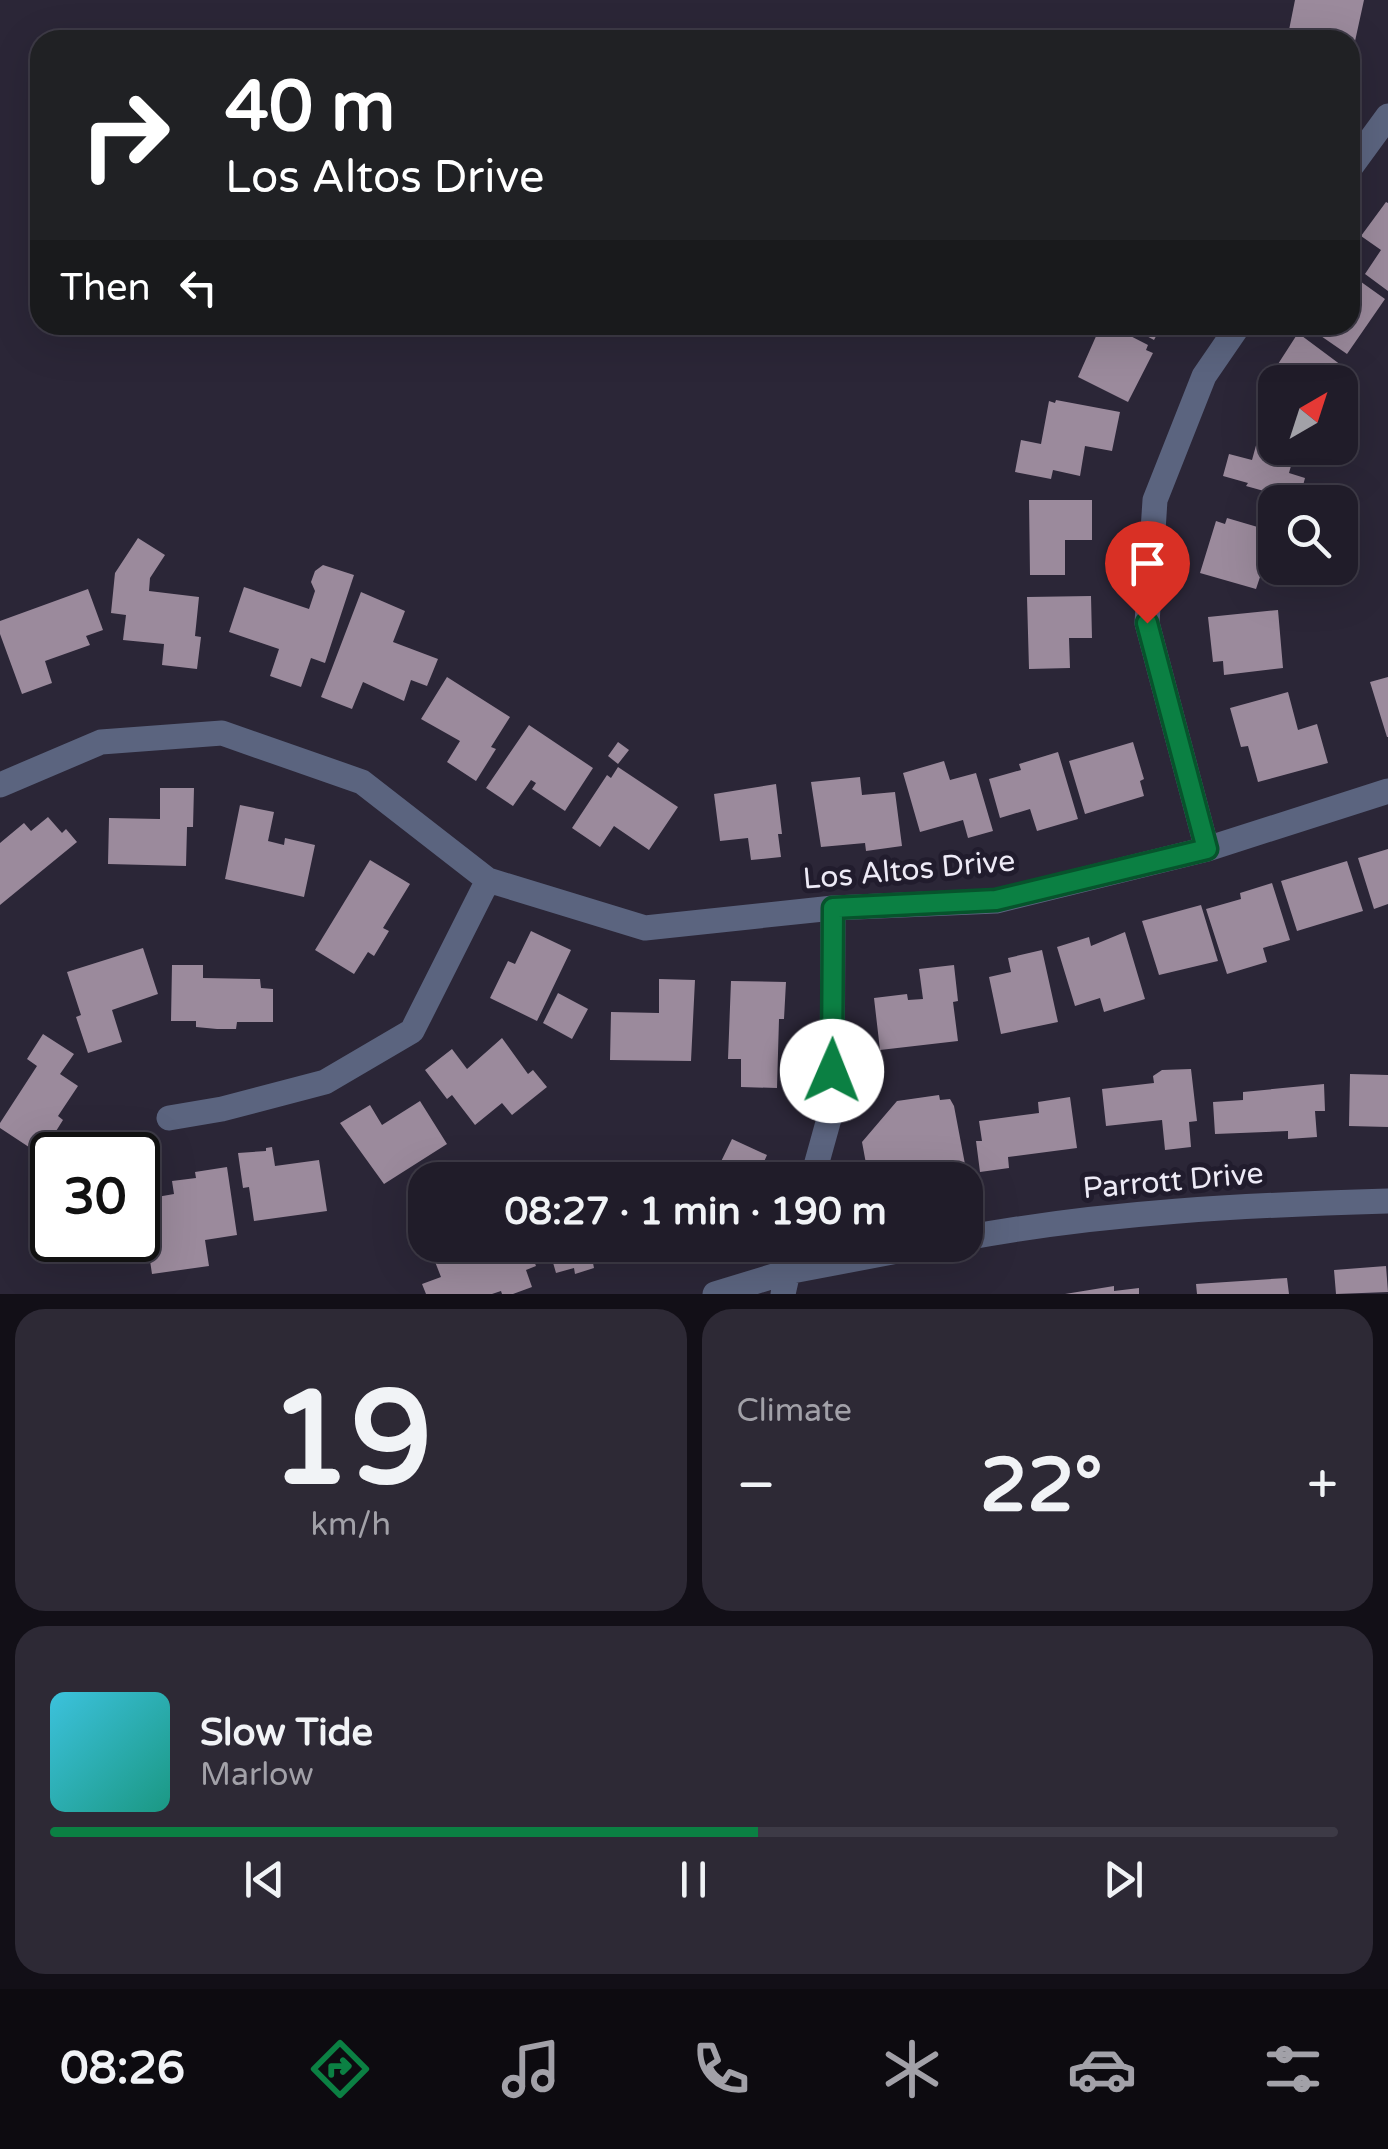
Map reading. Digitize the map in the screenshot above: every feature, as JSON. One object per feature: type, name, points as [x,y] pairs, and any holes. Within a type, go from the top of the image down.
[{"type":"street","points":[[1360,154],[1388,116]]},
{"type":"street","points":[[1207,849],[1147,623],[1155,500],[1204,376],[1232,335]]},
{"type":"street","name":"Los Altos Drive","points":[[0,785],[101,742],[222,734],[362,782],[488,880],[645,928],[833,908],[996,900],[1207,849],[1388,791]]},
{"type":"street","points":[[169,1118],[222,1109],[324,1082],[412,1031],[488,880]]},
{"type":"street","points":[[817,1162],[832,1108],[833,908]]},
{"type":"street","name":"Parrott Drive","points":[[983,1235],[1034,1225],[1224,1208],[1388,1201]]},
{"type":"street","points":[[715,1294],[785,1283],[865,1262]]},
{"type":"building","points":[[1295,0],[1364,0],[1357,30],[1289,30]]},
{"type":"building","points":[[1386,202],[1388,291],[1365,274],[1381,250],[1361,236]]},
{"type":"building","points":[[1360,281],[1385,299],[1347,354],[1319,335],[1360,335]]},
{"type":"building","points":[[1097,335],[1128,335],[1148,345],[1146,350],[1153,353],[1128,402],[1078,377]]},
{"type":"building","points":[[1297,335],[1341,365],[1277,365]]},
{"type":"building","points":[[1049,401],[1120,412],[1112,451],[1085,446],[1080,476],[1053,470],[1051,479],[1015,472],[1021,440],[1041,444]]},
{"type":"building","points":[[1258,438],[1258,465],[1291,465],[1289,473],[1305,478],[1303,485],[1258,485],[1258,489],[1223,476],[1229,454],[1252,460]]},
{"type":"building","points":[[1029,500],[1092,500],[1092,540],[1065,540],[1065,575],[1030,575]]},
{"type":"building","points":[[1227,518],[1258,527],[1256,589],[1200,573],[1216,521],[1225,524]]},
{"type":"building","points":[[138,538],[165,555],[150,578],[149,591],[199,597],[195,636],[201,637],[197,669],[162,665],[164,644],[123,640],[126,615],[111,613],[115,573]]},
{"type":"building","points":[[323,565],[354,575],[325,663],[311,658],[301,687],[270,676],[279,649],[229,632],[244,587],[309,609],[315,591],[311,582],[315,571]]},
{"type":"building","points":[[88,589],[103,630],[86,636],[90,645],[45,661],[52,683],[22,694],[0,634],[0,621]]},
{"type":"building","points":[[361,592],[405,611],[393,642],[438,659],[427,686],[411,680],[404,701],[363,682],[352,709],[321,697]]},
{"type":"building","points":[[1091,596],[1092,638],[1069,638],[1070,668],[1029,669],[1027,597]]},
{"type":"building","points":[[1278,610],[1283,668],[1224,675],[1223,661],[1213,662],[1208,617]]},
{"type":"building","points":[[447,677],[510,717],[476,781],[447,762],[460,741],[421,719]]},
{"type":"building","points":[[1388,677],[1388,737],[1387,737],[1370,682]]},
{"type":"building","points":[[1288,692],[1298,730],[1317,724],[1328,763],[1258,782],[1248,746],[1241,747],[1230,708]]},
{"type":"building","points":[[529,725],[593,768],[565,811],[532,789],[536,783],[531,780],[513,806],[486,788]]},
{"type":"building","points":[[618,742],[629,750],[618,764],[608,756]]},
{"type":"building","points":[[1133,742],[1144,779],[1140,781],[1144,796],[1085,814],[1069,761]]},
{"type":"building","points":[[1058,752],[1078,819],[1037,831],[1030,809],[1000,818],[989,779],[1021,770],[1019,764]]},
{"type":"building","points":[[944,761],[950,780],[976,773],[993,831],[968,838],[963,820],[920,832],[903,773]]},
{"type":"building","points":[[618,767],[678,807],[649,850],[614,826],[600,847],[572,828],[607,775],[611,778]]},
{"type":"building","points":[[860,777],[862,795],[895,792],[902,846],[866,851],[865,843],[821,847],[811,782]]},
{"type":"building","points":[[776,784],[781,857],[751,860],[748,838],[720,841],[714,794]]},
{"type":"building","points":[[160,788],[194,788],[186,866],[108,864],[109,818],[160,819]]},
{"type":"building","points":[[240,805],[274,812],[268,841],[284,845],[285,838],[315,845],[304,897],[225,879]]},
{"type":"building","points":[[48,817],[77,842],[0,905],[0,843],[24,823],[31,831]]},
{"type":"building","points":[[1388,849],[1388,904],[1374,909],[1358,858]]},
{"type":"building","points":[[370,860],[410,884],[383,928],[389,931],[374,956],[368,952],[354,974],[315,950]]},
{"type":"building","points":[[1347,861],[1363,911],[1297,931],[1281,881]]},
{"type":"building","points":[[1272,883],[1290,940],[1263,948],[1267,962],[1227,974],[1206,909],[1241,899],[1240,893]]},
{"type":"building","points":[[1201,905],[1218,961],[1159,975],[1142,921]]},
{"type":"building","points":[[531,931],[571,950],[537,1021],[490,998],[508,961],[515,964]]},
{"type":"building","points":[[1125,932],[1145,999],[1104,1012],[1100,998],[1075,1006],[1057,947],[1089,937],[1091,946]]},
{"type":"building","points":[[143,948],[158,994],[112,1010],[122,1042],[88,1053],[67,972]]},
{"type":"building","points":[[1042,950],[1058,1022],[1001,1034],[989,977],[1011,972],[1008,958]]},
{"type":"building","points":[[172,965],[203,965],[203,978],[260,979],[261,988],[273,989],[273,1022],[237,1022],[236,1029],[217,1029],[196,1027],[196,1021],[171,1021]]},
{"type":"building","points":[[954,965],[958,1041],[880,1050],[874,998],[907,994],[908,1000],[923,999],[919,969]]},
{"type":"building","points":[[659,979],[695,980],[691,1061],[610,1060],[611,1012],[659,1013]]},
{"type":"building","points":[[731,981],[786,982],[784,1019],[779,1019],[777,1088],[741,1087],[741,1059],[728,1059]]},
{"type":"building","points":[[558,993],[588,1009],[572,1039],[543,1023]]},
{"type":"building","points":[[43,1034],[74,1054],[60,1074],[78,1086],[58,1116],[63,1120],[55,1132],[30,1132],[30,1148],[0,1128],[37,1066],[27,1059]]},
{"type":"building","points":[[502,1038],[528,1074],[533,1070],[547,1087],[512,1115],[502,1103],[475,1125],[452,1095],[447,1099],[425,1070],[452,1049],[467,1069]]},
{"type":"building","points":[[1191,1069],[1197,1121],[1189,1122],[1191,1147],[1165,1150],[1162,1120],[1106,1126],[1102,1089],[1154,1083],[1153,1076],[1162,1070]]},
{"type":"building","points":[[1350,1074],[1388,1075],[1388,1127],[1349,1126]]},
{"type":"building","points":[[1324,1084],[1325,1111],[1315,1111],[1317,1137],[1288,1139],[1288,1131],[1215,1134],[1213,1102],[1243,1100],[1243,1092]]},
{"type":"building","points":[[939,1095],[940,1100],[950,1099],[965,1162],[866,1162],[862,1142],[897,1101]]},
{"type":"building","points":[[1070,1097],[1077,1148],[1008,1157],[1009,1168],[983,1172],[976,1141],[982,1141],[979,1121],[1039,1113],[1038,1102]]},
{"type":"building","points":[[420,1101],[447,1144],[419,1162],[408,1162],[408,1169],[384,1184],[340,1123],[370,1105],[382,1125]]},
{"type":"building","points":[[732,1139],[767,1155],[764,1162],[721,1162]]},
{"type":"building","points":[[272,1147],[275,1166],[319,1160],[327,1211],[254,1221],[249,1187],[243,1188],[238,1153]]},
{"type":"building","points":[[227,1167],[237,1235],[205,1240],[209,1266],[152,1274],[150,1262],[160,1262],[160,1196],[174,1194],[172,1181],[196,1178],[195,1172]]},
{"type":"building","points":[[435,1262],[534,1262],[536,1266],[526,1270],[532,1287],[513,1294],[426,1294],[422,1284],[441,1277]]},
{"type":"building","points":[[553,1262],[596,1262],[594,1268],[575,1274],[574,1268],[556,1273]]},
{"type":"building","points":[[1386,1266],[1388,1292],[1336,1294],[1334,1270]]},
{"type":"building","points":[[1287,1278],[1289,1294],[1197,1294],[1196,1284]]},
{"type":"building","points":[[1114,1286],[1114,1291],[1139,1288],[1139,1294],[1065,1294]]},
{"type":"route","points":[[832,1071],[833,908],[996,900],[1207,849],[1147,623]]}]
